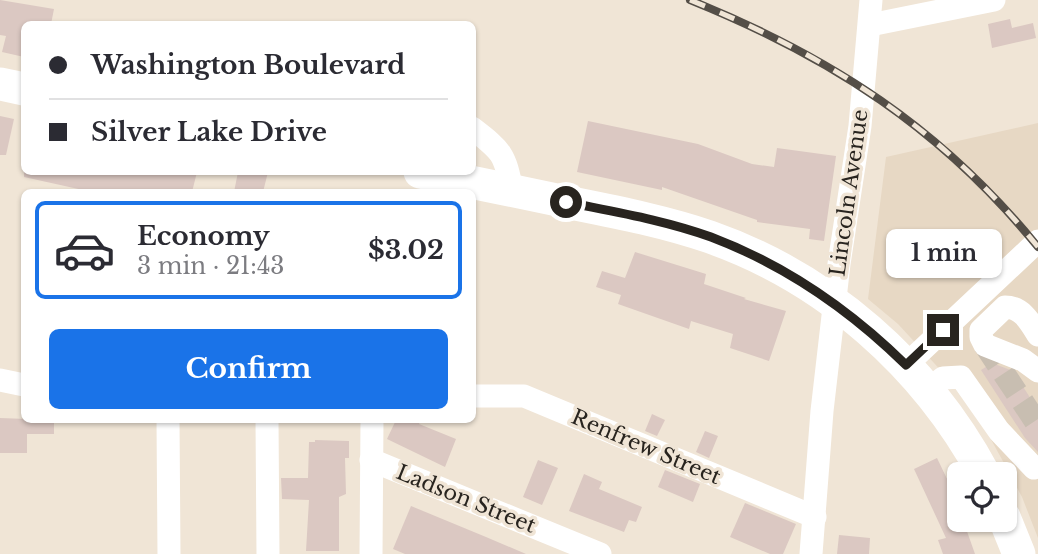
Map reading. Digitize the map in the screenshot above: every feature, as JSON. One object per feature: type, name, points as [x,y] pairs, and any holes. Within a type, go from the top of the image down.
[{"type":"highway","points":[[0,84],[21,88]]},
{"type":"highway","points":[[435,175],[647,219],[712,238],[775,266],[831,300],[906,365],[928,390],[977,462]]},
{"type":"highway","points":[[1010,532],[1019,554]]},
{"type":"street","name":"Lincoln Avenue","points":[[811,554],[822,411],[839,264],[860,126],[871,0]]},
{"type":"street","points":[[870,25],[994,0]]},
{"type":"street","points":[[476,131],[502,153],[508,166],[512,191]]},
{"type":"street","points":[[906,365],[1038,241]]},
{"type":"street","points":[[1038,350],[1027,333],[1032,326],[1013,307],[1005,307],[981,330],[985,345],[1023,360],[1038,371]]},
{"type":"street","points":[[928,390],[943,378],[961,377],[999,431],[1034,468],[1038,467]]},
{"type":"street","points":[[0,380],[21,384]]},
{"type":"street","name":"Renfrew Street","points":[[476,396],[524,396],[815,517]]},
{"type":"street","points":[[168,423],[169,554]]},
{"type":"street","points":[[267,423],[268,554]]},
{"type":"street","points":[[371,554],[372,423]]},
{"type":"street","points":[[977,462],[999,431]]},
{"type":"street","name":"Ladson Street","points":[[371,460],[600,554]]},
{"type":"shaded area","points":[[1038,123],[1038,538],[1017,488],[1017,462],[1003,462],[988,434],[946,376],[898,324],[868,299],[886,157]]},
{"type":"building","points":[[0,0],[54,9],[52,21],[21,21],[21,56],[2,52],[6,36],[0,35]]},
{"type":"building","points":[[1010,19],[1012,28],[1033,23],[1036,38],[992,48],[988,24]]},
{"type":"building","points":[[0,116],[14,119],[6,155],[0,155]]},
{"type":"building","points":[[588,121],[698,144],[752,164],[774,167],[777,148],[836,156],[824,241],[809,239],[810,229],[757,222],[662,187],[662,190],[577,172]]},
{"type":"building","points":[[196,175],[193,189],[78,189],[24,177]]},
{"type":"building","points":[[237,175],[267,175],[264,189],[235,189]]},
{"type":"building","points":[[635,252],[706,274],[704,284],[786,311],[769,361],[730,348],[733,334],[691,321],[689,329],[618,304],[621,295],[596,287],[602,271],[625,278]]},
{"type":"building","points":[[992,363],[1013,371],[1038,410],[1038,452],[1025,438],[981,370]]},
{"type":"building","points":[[652,414],[665,420],[657,436],[645,431]]},
{"type":"building","points":[[0,418],[21,419],[21,423],[54,423],[54,434],[27,434],[27,453],[0,453]]},
{"type":"building","points":[[395,423],[420,423],[456,439],[445,467],[387,439]]},
{"type":"building","points":[[705,431],[718,436],[709,458],[696,452]]},
{"type":"building","points":[[349,441],[349,458],[345,458],[346,494],[339,497],[339,551],[306,551],[309,500],[282,499],[281,478],[308,478],[309,442]]},
{"type":"building","points":[[937,458],[947,479],[947,532],[967,532],[975,554],[943,554],[938,540],[946,538],[914,469]]},
{"type":"building","points":[[538,460],[558,468],[542,505],[523,497]]},
{"type":"building","points":[[665,470],[700,484],[693,502],[658,487]]},
{"type":"building","points":[[584,474],[602,482],[599,489],[642,507],[636,522],[629,520],[624,532],[569,511]]},
{"type":"building","points":[[745,503],[796,524],[783,554],[770,554],[730,537]]},
{"type":"building","points":[[411,506],[526,554],[405,554],[393,549]]},
{"type":"building","points":[[839,535],[870,538],[869,554],[837,554]]},
{"type":"tunnel","points":[[985,345],[1038,425]]},
{"type":"railway","points":[[690,0],[790,46],[880,100],[963,166],[1038,247]]},
{"type":"route","points":[[566,202],[680,228],[745,251],[831,300],[882,341],[906,365],[943,330]]}]
